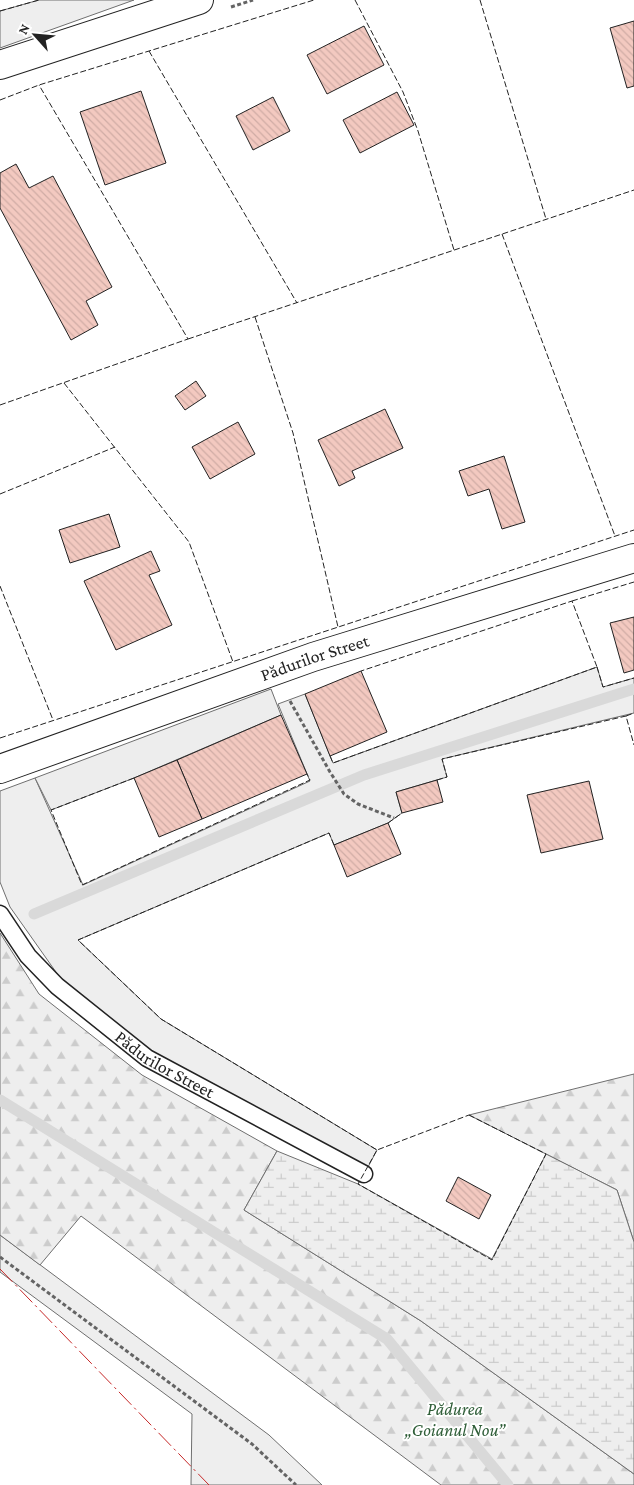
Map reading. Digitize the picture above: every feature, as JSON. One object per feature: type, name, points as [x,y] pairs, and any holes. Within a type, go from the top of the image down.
[{"type":"street","points":[[0,65],[199,0]]},
{"type":"street","name":"Pădurilor Street","points":[[0,769],[274,672],[313,656],[634,558]]},
{"type":"lane","name":"Pădurilor Street","points":[[0,914],[28,956],[57,986],[147,1058],[364,1174]]},
{"type":"path","points":[[274,672],[344,794],[358,804],[394,818]]},
{"type":"path","points":[[0,1257],[252,1444],[296,1485]]},
{"type":"green space","points":[[39,0],[134,0],[0,48],[0,11]]},
{"type":"green space","points":[[597,667],[603,687],[634,678],[634,713],[442,759],[447,777],[396,792],[402,813],[388,823],[334,845],[329,833],[78,940],[161,1019],[377,1150],[367,1169],[148,1049],[63,982],[10,907],[0,882],[0,791],[35,778],[83,885],[310,781],[278,704],[305,694],[333,763]]},
{"type":"green space","name":"Pădurea „Goianul Nou”","points":[[0,933],[39,994],[142,1075],[277,1151],[244,1210],[421,1321],[634,1474],[634,1485],[441,1485],[81,1216],[40,1265],[0,1235]]},
{"type":"green space","points":[[634,1074],[634,1242],[617,1190],[469,1115]]},
{"type":"green space","points":[[277,1151],[358,1184],[492,1259],[546,1154],[617,1190],[634,1242],[634,1474],[421,1321],[244,1210]]},
{"type":"green space","points":[[0,1235],[269,1435],[322,1485],[191,1485],[192,1414],[0,1272]]},
{"type":"shaded area","points":[[271,689],[281,715],[134,778],[51,810],[35,778]]},
{"type":"building","points":[[634,21],[634,86],[627,88],[610,28]]},
{"type":"building","points":[[364,26],[384,65],[327,94],[307,55]]},
{"type":"building","points":[[141,91],[166,163],[105,185],[80,112]]},
{"type":"building","points":[[397,92],[414,125],[360,153],[343,120]]},
{"type":"building","points":[[273,97],[290,131],[253,150],[236,116]]},
{"type":"building","points":[[16,164],[29,188],[53,176],[112,287],[86,301],[98,325],[71,340],[0,208],[0,173]]},
{"type":"building","points":[[196,381],[206,396],[185,410],[175,396]]},
{"type":"building","points":[[385,409],[403,448],[352,471],[355,478],[339,486],[318,440]]},
{"type":"building","points":[[238,422],[255,454],[210,479],[192,447]]},
{"type":"building","points":[[504,456],[525,522],[502,529],[489,489],[468,496],[459,471]]},
{"type":"building","points":[[109,514],[120,547],[70,563],[59,530]]},
{"type":"building","points":[[151,551],[160,571],[149,575],[172,625],[116,650],[84,581]]},
{"type":"building","points":[[634,617],[634,670],[624,673],[610,623]]},
{"type":"building","points":[[361,671],[387,732],[330,756],[305,694]]},
{"type":"building","points":[[281,715],[307,774],[202,819],[177,760]]},
{"type":"building","points":[[177,760],[202,819],[159,837],[134,778]]},
{"type":"building","points":[[437,780],[443,802],[402,813],[396,792]]},
{"type":"building","points":[[589,781],[603,839],[541,853],[527,795]]},
{"type":"building","points":[[388,823],[401,854],[347,877],[334,845]]},
{"type":"building","points":[[458,1177],[491,1195],[479,1219],[446,1201]]},
{"type":"waterway","points":[[34,914],[364,775],[634,689]]},
{"type":"waterway","points":[[0,1100],[387,1339],[508,1485]]},
{"type":"fence","points":[[0,11],[39,0]]},
{"type":"fence","points":[[0,100],[39,85],[314,0]]},
{"type":"fence","points":[[355,0],[403,92],[418,131],[454,250]]},
{"type":"fence","points":[[480,0],[546,219]]},
{"type":"fence","points":[[149,51],[297,303]]},
{"type":"fence","points":[[0,405],[188,339],[39,85]]},
{"type":"fence","points":[[188,339],[634,190]]},
{"type":"fence","points":[[502,234],[615,536]]},
{"type":"fence","points":[[255,317],[293,433],[338,627]]},
{"type":"fence","points":[[64,383],[189,542],[233,662]]},
{"type":"fence","points":[[0,494],[115,447]]},
{"type":"fence","points":[[0,738],[634,530]]},
{"type":"fence","points":[[572,601],[634,582]]},
{"type":"fence","points":[[0,586],[53,720]]},
{"type":"fence","points":[[330,756],[333,763],[597,667],[572,601],[361,671]]},
{"type":"fence","points":[[597,667],[603,687],[634,678]]},
{"type":"fence","points":[[626,716],[634,713]]},
{"type":"fence","points":[[437,780],[447,777],[442,759],[626,716],[634,745]]},
{"type":"fence","points":[[134,778],[51,810],[82,885],[310,780],[307,774]]},
{"type":"fence","points":[[388,823],[402,813]]},
{"type":"fence","points":[[334,845],[329,833],[78,940],[161,1019],[377,1150]]},
{"type":"fence","points":[[469,1115],[546,1154],[492,1260],[358,1184],[377,1150],[469,1115]]},
{"type":"power","points":[[0,1269],[209,1485]]}]
